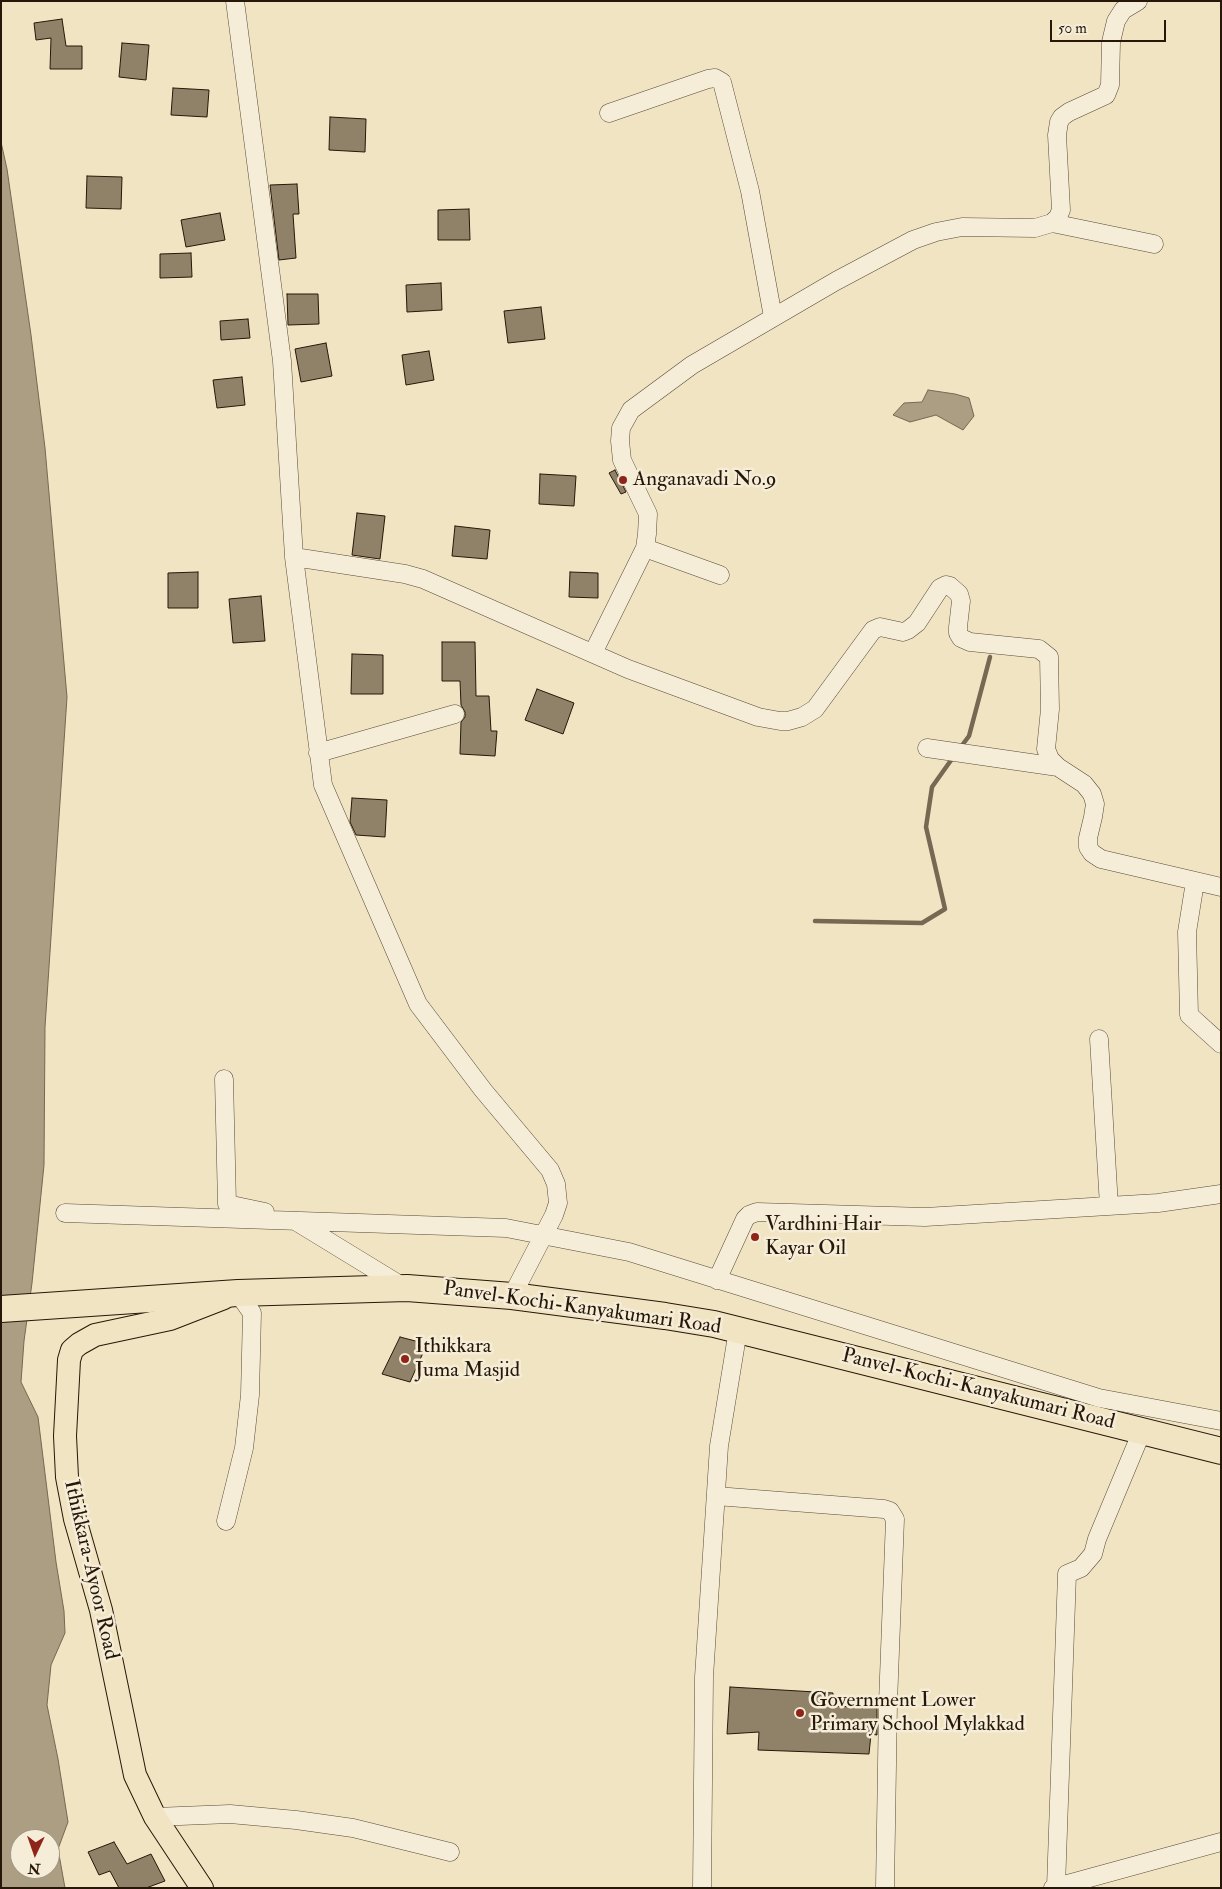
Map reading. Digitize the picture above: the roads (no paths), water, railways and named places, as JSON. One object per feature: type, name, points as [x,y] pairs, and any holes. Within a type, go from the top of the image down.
[{"type":"highway","name":"Panvel-Kochi-Kanyakumari Road","points":[[1,1309],[238,1293],[407,1288],[512,1296],[665,1316],[738,1330],[1221,1451]]},
{"type":"main road","name":"Ithikkara-Ayoor Road","points":[[202,1888],[155,1817],[135,1775],[101,1610],[75,1519],[67,1477],[65,1436],[69,1360],[72,1350],[85,1339],[95,1335],[170,1319],[238,1293]]},
{"type":"street","points":[[235,1],[282,360],[294,557],[323,785],[418,1004],[483,1090],[553,1176],[558,1191],[558,1203],[512,1296]]},
{"type":"street","points":[[593,653],[645,548],[648,514],[622,460],[620,441],[620,428],[631,410],[692,365],[773,317],[913,240],[936,232],[962,227],[1035,228],[1052,222],[1058,217],[1061,210],[1057,135],[1059,122],[1069,112],[1106,95],[1110,85],[1111,42],[1116,21],[1123,10],[1138,1]]},
{"type":"street","points":[[609,113],[708,79],[715,78],[722,82],[750,192],[773,317]]},
{"type":"street","points":[[1052,222],[1154,244]]},
{"type":"street","points":[[645,548],[720,574]]},
{"type":"street","points":[[294,557],[405,574],[423,579],[628,669],[758,717],[788,721],[809,713],[815,708],[873,630],[880,627],[903,632],[912,628],[940,588],[946,585],[950,586],[960,597],[958,633],[964,640],[1039,649],[1049,657],[1050,709],[1046,749],[1050,759],[1058,767],[1084,784],[1092,794],[1094,804],[1093,817],[1088,838],[1088,847],[1092,853],[1101,860],[1221,887]]},
{"type":"street","points":[[318,753],[455,714]]},
{"type":"street","points":[[927,748],[1058,767]]},
{"type":"street","points":[[1195,882],[1187,932],[1189,1015],[1221,1044]]},
{"type":"street","points":[[1099,1039],[1110,1206]]},
{"type":"street","points":[[224,1079],[227,1204],[295,1221],[407,1288]]},
{"type":"street","points":[[717,1280],[745,1219],[757,1212],[925,1217],[1158,1203],[1221,1194]]},
{"type":"street","points":[[65,1213],[506,1228],[629,1252],[1099,1398],[1221,1421]]},
{"type":"street","points":[[226,1520],[244,1448],[250,1395],[252,1313],[238,1293]]},
{"type":"street","points":[[702,1888],[704,1677],[719,1446],[738,1330]]},
{"type":"street","points":[[1142,1431],[1097,1539],[1093,1554],[1081,1568],[1068,1574],[1055,1887],[1221,1842]]},
{"type":"street","points":[[716,1496],[884,1510],[890,1511],[895,1519],[888,1703],[884,1888]]},
{"type":"street","points":[[155,1817],[230,1814],[296,1820],[353,1828],[450,1852]]},
{"type":"waterway","points":[[960,748],[969,736],[990,657]]},
{"type":"waterway","points":[[815,921],[922,923],[945,909],[926,827],[932,787],[954,756]]},
{"type":"place","name":"Anganavadi No.9","points":[[623,480]]},
{"type":"place","name":"Vardhini Hair Kayar Oil","points":[[755,1237]]},
{"type":"place","name":"Ithikkara Juma Masjid","points":[[405,1359]]},
{"type":"place","name":"Government Lower Primary School Mylakkad","points":[[800,1713]]}]
